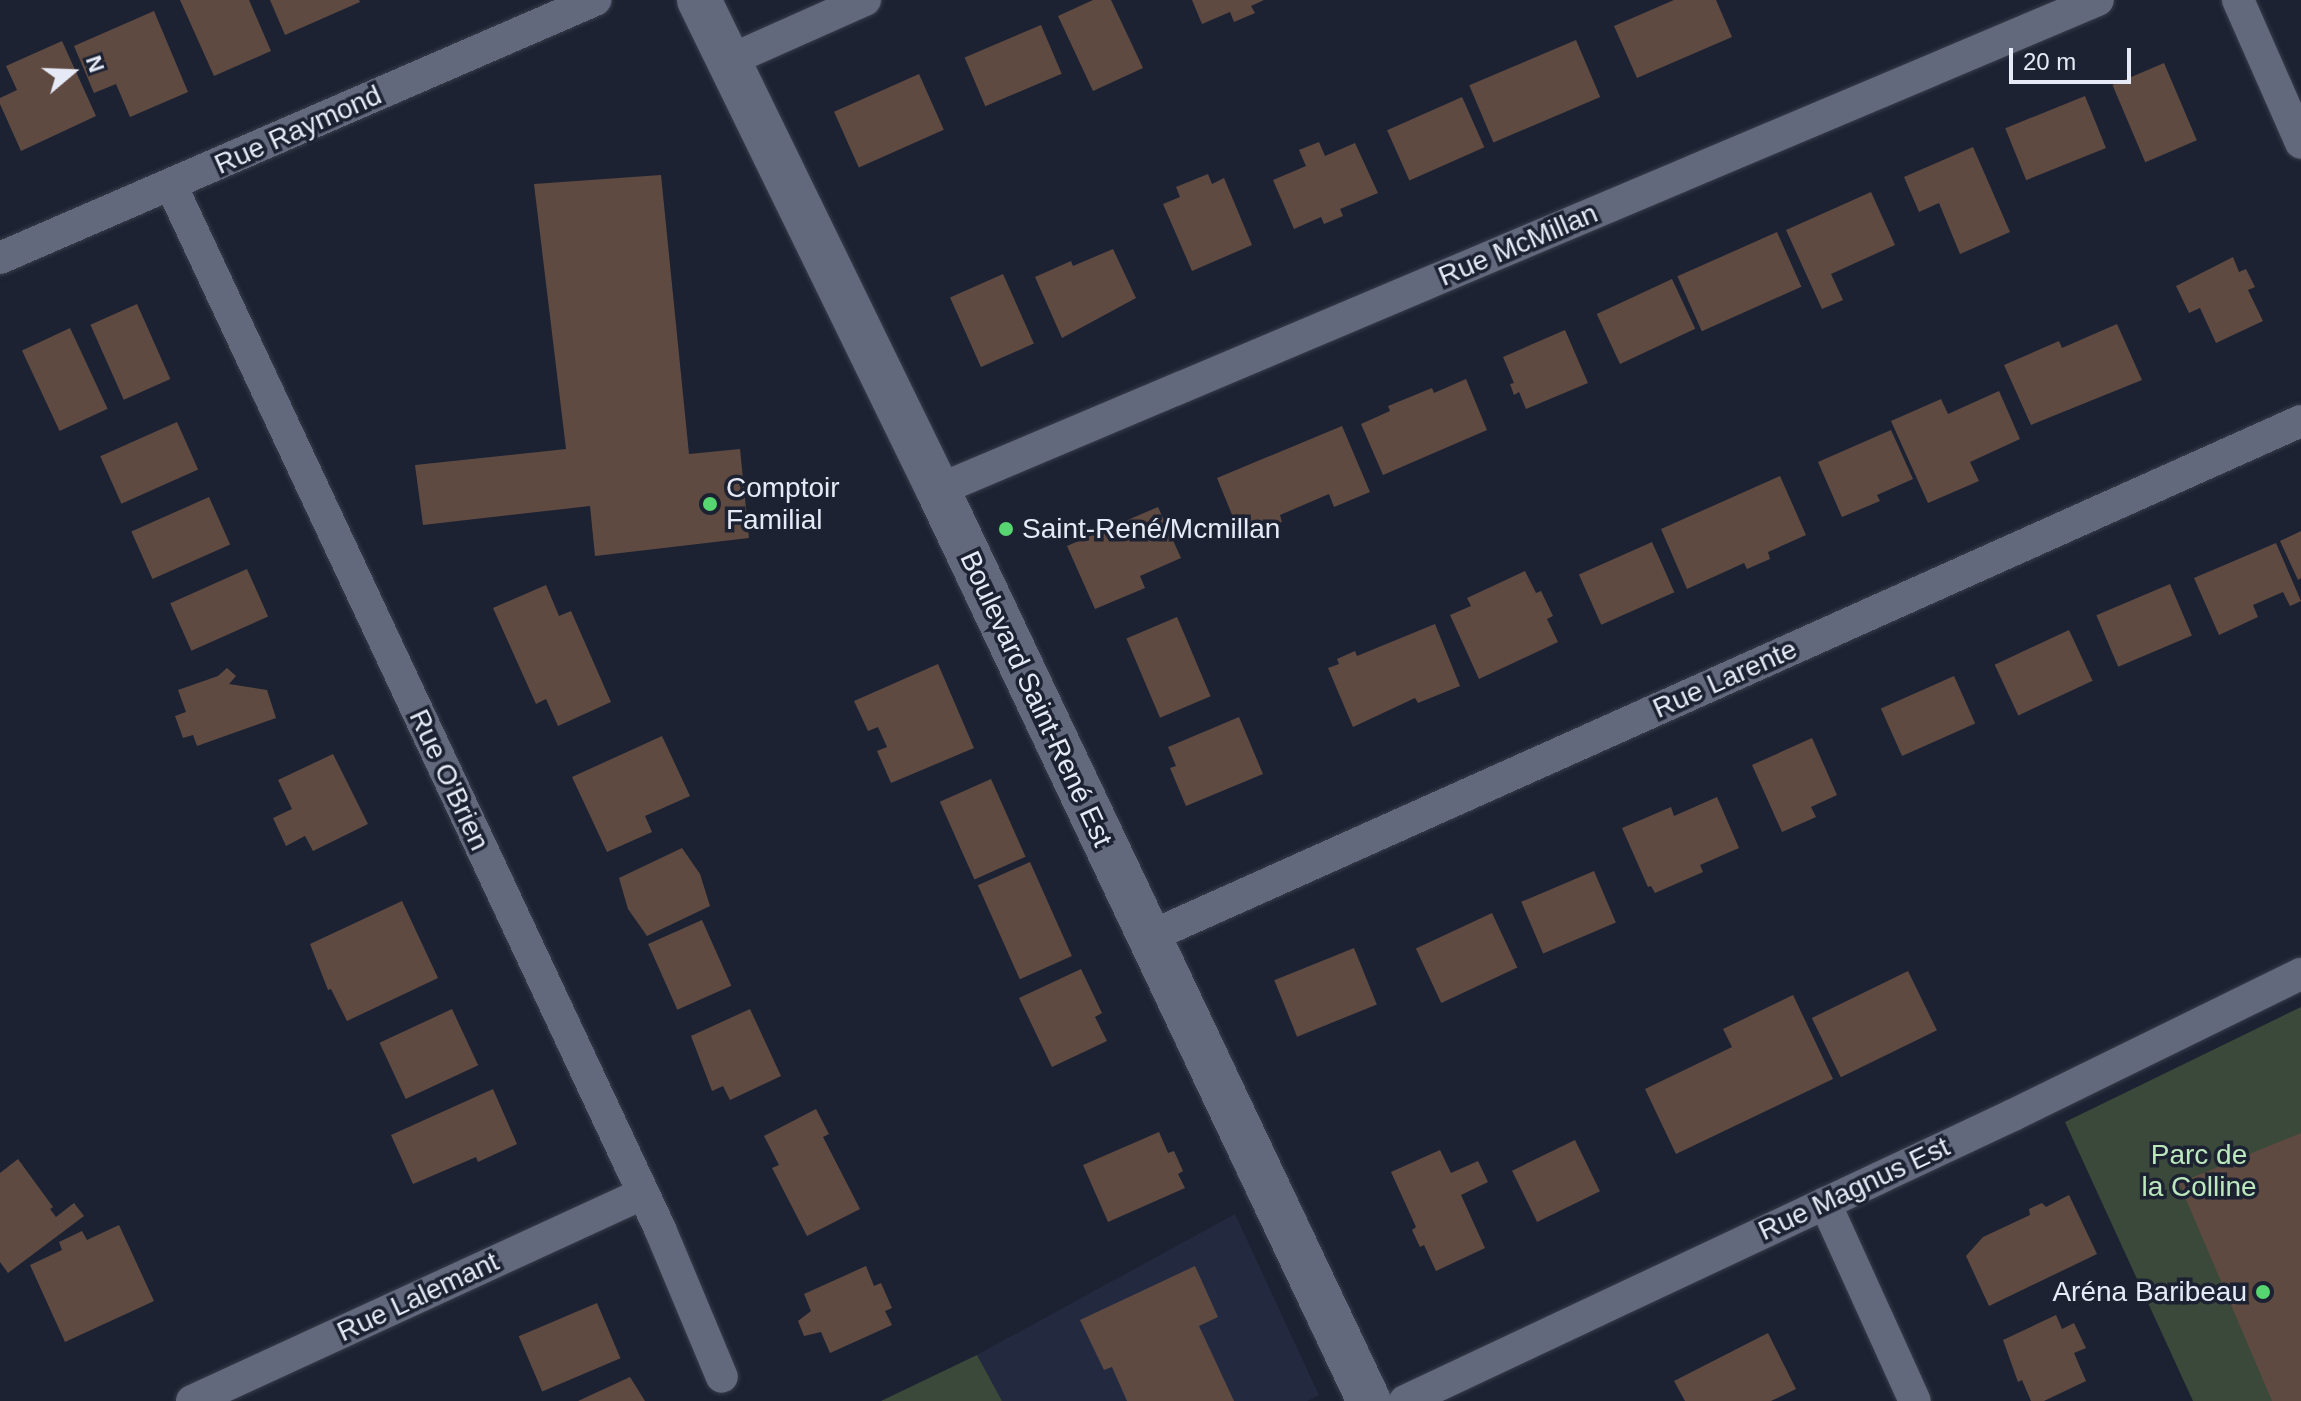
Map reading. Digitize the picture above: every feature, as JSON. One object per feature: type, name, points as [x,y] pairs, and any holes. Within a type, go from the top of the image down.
[{"type":"street","name":"Rue Raymond","points":[[0,258],[595,0]]},
{"type":"street","name":"Boulevard Saint-René Est","points":[[699,0],[938,490],[1369,1401]]},
{"type":"street","points":[[728,61],[865,0]]},
{"type":"street","name":"Rue McMillan","points":[[938,490],[2098,0]]},
{"type":"street","points":[[2238,0],[2301,143]]},
{"type":"street","name":"Rue O'Brien","points":[[171,185],[643,1194],[722,1377]]},
{"type":"street","name":"Rue Larente","points":[[1149,937],[2301,421]]},
{"type":"street","name":"Rue Magnus Est","points":[[1405,1401],[2301,974]]},
{"type":"street","name":"Rue Lalemant","points":[[192,1401],[643,1194]]},
{"type":"street","points":[[1825,1203],[1915,1401]]},
{"type":"shaded area","points":[[1235,1214],[1319,1395],[1307,1401],[1002,1401],[977,1355]]},
{"type":"green space","name":"Parc de la Colline","points":[[2301,1007],[2301,1401],[2193,1401],[2065,1122]]},
{"type":"green space","points":[[977,1355],[1002,1401],[881,1401]]},
{"type":"building","points":[[180,0],[249,0],[271,51],[214,76]]},
{"type":"building","points":[[270,0],[359,0],[360,2],[285,35]]},
{"type":"building","points":[[1093,0],[1111,0],[1143,68],[1093,91],[1058,16]]},
{"type":"building","points":[[1192,0],[1264,0],[1251,6],[1255,13],[1234,22],[1230,12],[1202,24]]},
{"type":"building","points":[[1674,0],[1716,0],[1732,37],[1637,78],[1614,26]]},
{"type":"building","points":[[154,11],[188,92],[130,117],[116,84],[94,93],[74,46]]},
{"type":"building","points":[[1041,25],[1062,74],[985,106],[965,57]]},
{"type":"building","points":[[1576,40],[1600,97],[1493,142],[1469,85]]},
{"type":"building","points":[[62,41],[96,116],[21,151],[0,104],[0,98],[17,90],[6,66]]},
{"type":"building","points":[[2164,63],[2197,140],[2145,162],[2112,85]]},
{"type":"building","points":[[919,74],[944,130],[859,168],[834,112]]},
{"type":"building","points":[[2085,96],[2106,148],[2026,180],[2005,128]]},
{"type":"building","points":[[1462,97],[1484,147],[1409,181],[1387,130]]},
{"type":"building","points":[[1319,142],[1325,156],[1355,143],[1378,193],[1340,209],[1343,216],[1324,224],[1321,217],[1294,229],[1273,180],[1306,166],[1299,150]]},
{"type":"building","points":[[1973,147],[2010,232],[1960,254],[1939,203],[1919,212],[1904,177]]},
{"type":"building","points":[[1208,174],[1212,184],[1224,178],[1252,245],[1192,271],[1163,204],[1180,197],[1176,187]]},
{"type":"building","points":[[661,175],[689,454],[740,449],[749,538],[595,556],[590,506],[423,525],[415,465],[566,449],[534,184]]},
{"type":"building","points":[[1871,192],[1895,245],[1831,274],[1843,300],[1822,309],[1786,230]]},
{"type":"building","points":[[1777,232],[1801,287],[1702,331],[1677,276]]},
{"type":"building","points":[[1113,249],[1136,298],[1062,338],[1035,277],[1071,261],[1073,266]]},
{"type":"building","points":[[2233,257],[2239,272],[2246,269],[2255,287],[2248,290],[2263,321],[2216,343],[2200,308],[2189,313],[2176,286]]},
{"type":"building","points":[[1003,274],[1034,343],[981,367],[950,298]]},
{"type":"building","points":[[1672,279],[1695,329],[1620,364],[1597,314]]},
{"type":"building","points":[[137,304],[170,379],[124,400],[90,325]]},
{"type":"building","points":[[2117,324],[2142,380],[2031,425],[2004,365],[2059,341],[2062,348]]},
{"type":"building","points":[[70,328],[108,409],[60,431],[22,350]]},
{"type":"building","points":[[1565,330],[1588,383],[1526,409],[1519,392],[1514,395],[1510,384],[1514,383],[1503,357]]},
{"type":"building","points":[[1466,379],[1487,430],[1383,475],[1361,424],[1390,411],[1388,406],[1432,388],[1434,393]]},
{"type":"building","points":[[1999,391],[2020,439],[1970,462],[1979,481],[1928,503],[1891,421],[1941,399],[1948,414]]},
{"type":"building","points":[[177,422],[198,470],[121,504],[100,456]]},
{"type":"building","points":[[1342,426],[1370,492],[1334,507],[1329,494],[1280,515],[1282,522],[1242,539],[1217,478]]},
{"type":"building","points":[[1891,430],[1913,479],[1877,495],[1880,501],[1842,517],[1818,462]]},
{"type":"building","points":[[1780,476],[1806,535],[1768,552],[1770,559],[1747,569],[1744,563],[1687,589],[1661,529]]},
{"type":"building","points":[[209,497],[230,545],[152,579],[131,532]]},
{"type":"building","points":[[1158,507],[1181,558],[1140,576],[1145,588],[1095,609],[1067,546]]},
{"type":"building","points":[[2301,531],[2301,578],[2298,580],[2280,541]]},
{"type":"building","points":[[1652,542],[1674,592],[1601,625],[1579,575]]},
{"type":"building","points":[[2276,543],[2301,601],[2290,606],[2283,592],[2253,605],[2258,617],[2219,635],[2194,578]]},
{"type":"building","points":[[247,569],[268,617],[191,651],[170,603]]},
{"type":"building","points":[[1525,571],[1536,593],[1541,591],[1553,616],[1547,619],[1558,642],[1479,679],[1450,615],[1471,606],[1467,598]]},
{"type":"building","points":[[2170,584],[2192,636],[2118,667],[2096,615]]},
{"type":"building","points":[[546,585],[559,616],[571,611],[611,702],[558,726],[546,699],[536,704],[493,608]]},
{"type":"building","points":[[1177,617],[1211,696],[1160,718],[1126,638]]},
{"type":"building","points":[[1435,624],[1460,686],[1418,703],[1415,698],[1353,727],[1328,668],[1339,664],[1337,659],[1355,651],[1357,656]]},
{"type":"building","points":[[2069,630],[2093,681],[2018,715],[1995,665]]},
{"type":"building","points":[[938,664],[974,748],[891,783],[877,751],[887,747],[878,727],[868,731],[854,701]]},
{"type":"building","points":[[227,668],[236,676],[229,684],[267,690],[276,718],[197,746],[193,735],[183,738],[175,716],[186,712],[178,690],[218,676]]},
{"type":"building","points":[[1954,676],[1975,724],[1902,756],[1881,709]]},
{"type":"building","points":[[1239,717],[1263,774],[1186,806],[1170,768],[1176,766],[1168,747]]},
{"type":"building","points":[[662,736],[690,796],[645,816],[652,832],[607,852],[572,777]]},
{"type":"building","points":[[1812,738],[1837,795],[1811,807],[1816,817],[1782,832],[1752,765]]},
{"type":"building","points":[[333,754],[368,824],[313,851],[305,836],[286,846],[273,818],[292,809],[278,780]]},
{"type":"building","points":[[991,779],[1026,857],[974,879],[940,802]]},
{"type":"building","points":[[1717,797],[1739,848],[1700,865],[1703,872],[1655,893],[1651,886],[1648,887],[1622,828],[1671,807],[1674,816]]},
{"type":"building","points":[[682,848],[700,874],[710,906],[647,936],[628,909],[619,878]]},
{"type":"building","points":[[1030,862],[1072,956],[1020,979],[978,885]]},
{"type":"building","points":[[1594,871],[1616,923],[1543,953],[1521,902]]},
{"type":"building","points":[[402,901],[438,978],[347,1021],[331,989],[328,990],[310,944]]},
{"type":"building","points":[[1492,913],[1517,967],[1441,1003],[1416,948]]},
{"type":"building","points":[[702,920],[731,986],[677,1010],[648,944]]},
{"type":"building","points":[[1354,948],[1377,1005],[1297,1037],[1274,980]]},
{"type":"building","points":[[1081,969],[1102,1013],[1095,1017],[1107,1041],[1052,1067],[1019,998]]},
{"type":"building","points":[[1908,971],[1937,1030],[1841,1077],[1812,1018]]},
{"type":"building","points":[[1793,995],[1833,1079],[1676,1154],[1645,1089],[1732,1047],[1723,1029]]},
{"type":"building","points":[[452,1009],[478,1065],[406,1099],[379,1043]]},
{"type":"building","points":[[750,1009],[781,1076],[730,1100],[723,1086],[712,1091],[691,1036]]},
{"type":"building","points":[[493,1089],[517,1144],[478,1162],[476,1157],[413,1184],[391,1135]]},
{"type":"building","points":[[816,1109],[829,1134],[823,1137],[860,1209],[807,1236],[772,1168],[779,1165],[764,1136]]},
{"type":"building","points":[[1159,1132],[1168,1153],[1174,1151],[1183,1171],[1178,1174],[1185,1188],[1108,1222],[1083,1165]]},
{"type":"building","name":"Aréna Baribeau","points":[[2301,1133],[2301,1401],[2272,1401],[2179,1183]]},
{"type":"building","points":[[1575,1140],[1600,1191],[1537,1222],[1512,1171]]},
{"type":"building","points":[[1440,1150],[1451,1173],[1478,1161],[1488,1182],[1461,1195],[1485,1248],[1436,1271],[1424,1245],[1420,1247],[1412,1230],[1416,1227],[1391,1172]]},
{"type":"building","points":[[18,1159],[53,1207],[50,1209],[56,1217],[74,1203],[84,1216],[8,1273],[0,1262],[0,1173]]},
{"type":"building","points":[[2069,1195],[2097,1254],[1989,1306],[1966,1256],[1983,1237],[2030,1215],[2029,1209],[2042,1203],[2046,1207]]},
{"type":"building","points":[[119,1225],[154,1301],[65,1342],[30,1265],[62,1250],[59,1242],[82,1231],[87,1240]]},
{"type":"building","points":[[866,1266],[874,1286],[881,1283],[892,1308],[885,1311],[892,1325],[830,1353],[821,1332],[804,1336],[798,1321],[811,1311],[804,1294]]},
{"type":"building","points":[[1195,1266],[1218,1317],[1199,1326],[1234,1401],[1127,1401],[1112,1367],[1104,1370],[1080,1320]]},
{"type":"building","points":[[597,1303],[620,1358],[542,1391],[519,1336]]},
{"type":"building","points":[[2056,1315],[2062,1329],[2074,1323],[2086,1348],[2074,1353],[2086,1381],[2044,1401],[2031,1401],[2022,1380],[2018,1382],[2003,1340]]},
{"type":"building","points":[[1768,1333],[1796,1389],[1771,1401],[1685,1401],[1674,1381]]},
{"type":"building","points":[[630,1377],[645,1401],[578,1401]]},
{"type":"place","name":"Comptoir Familial","points":[[710,504]]},
{"type":"place","name":"Saint-René/Mcmillan","points":[[1006,529]]},
{"type":"place","name":"Aréna Baribeau","points":[[2263,1292]]}]
